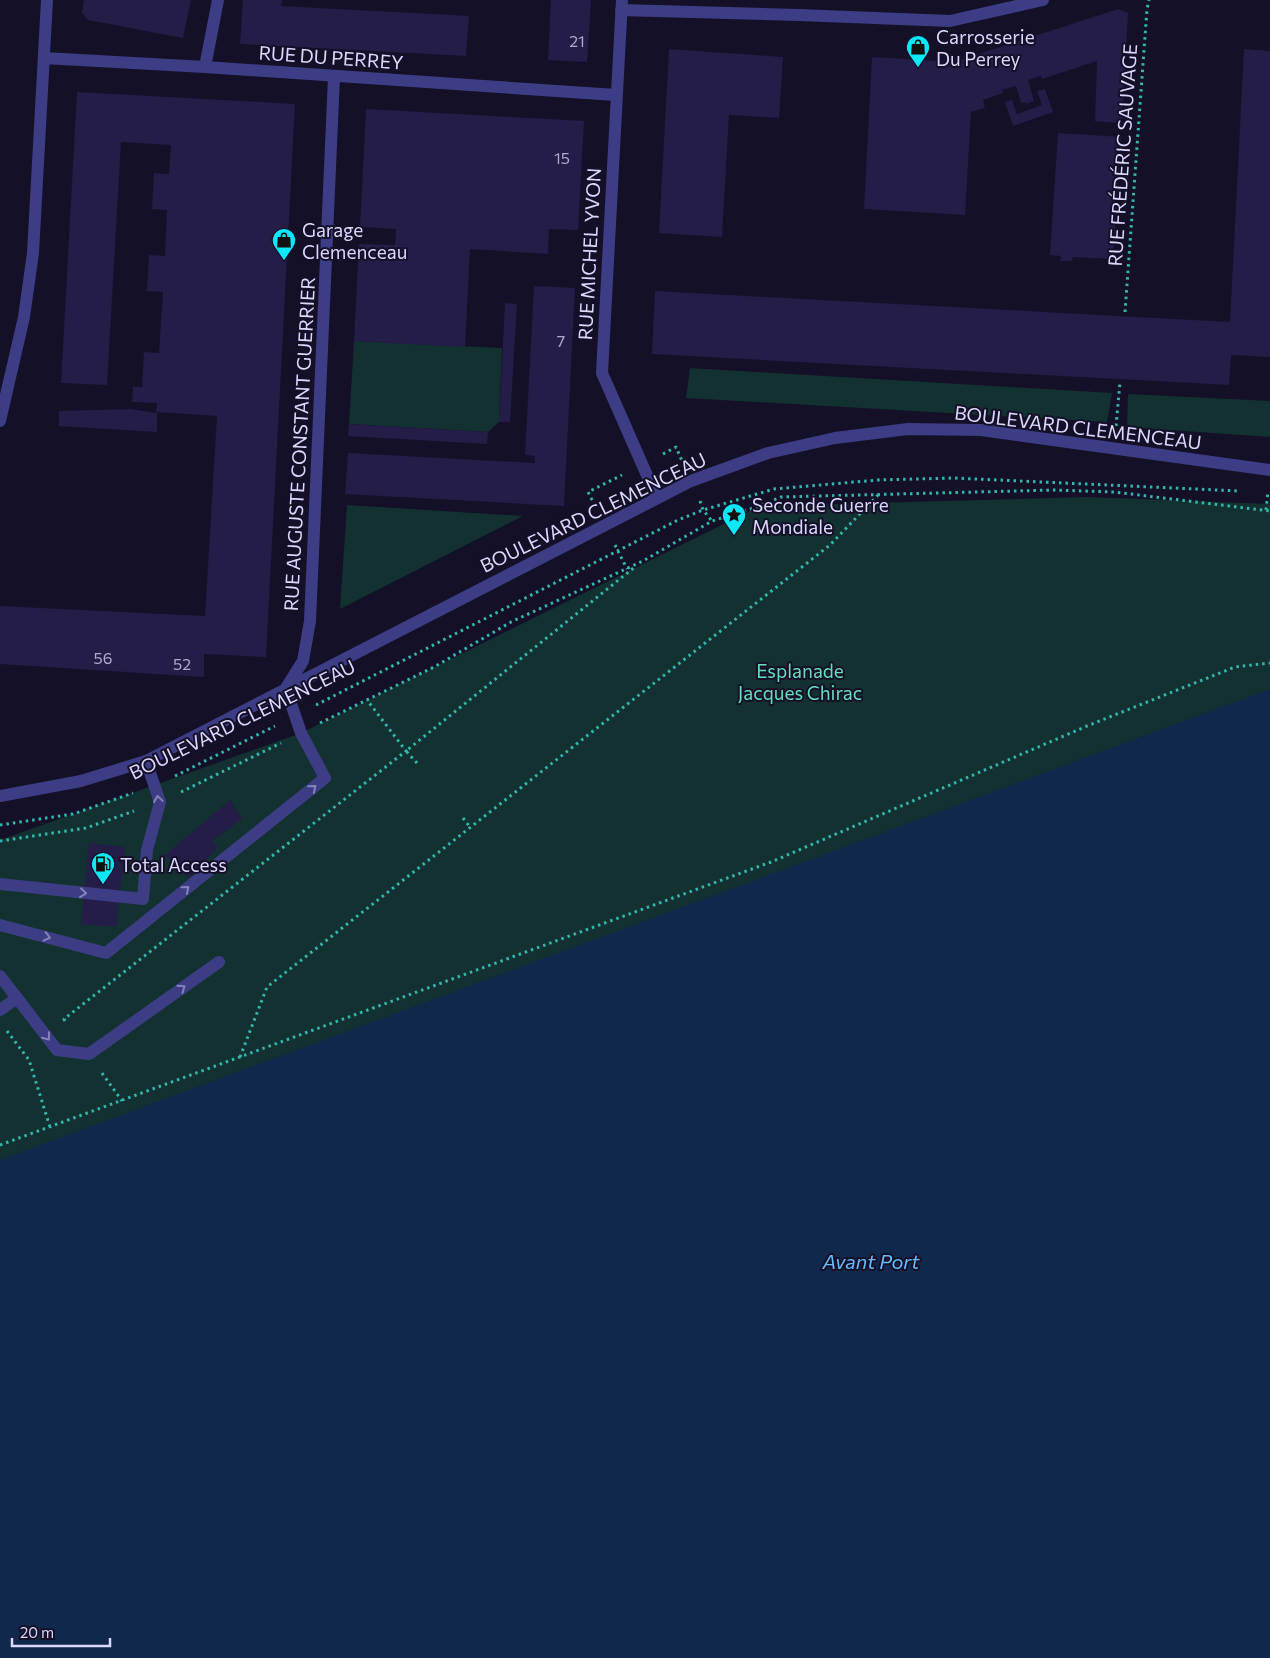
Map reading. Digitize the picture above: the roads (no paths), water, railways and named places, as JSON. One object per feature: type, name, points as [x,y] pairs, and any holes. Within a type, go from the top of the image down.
[{"type":"street","points":[[0,421],[24,317],[33,253],[47,0]]},
{"type":"street","points":[[206,67],[218,0]]},
{"type":"street","points":[[621,5],[751,13],[950,21],[1043,0]]},
{"type":"street","name":"RUE MICHEL YVON","points":[[621,5],[602,373],[657,498]]},
{"type":"street","name":"RUE DU PERREY","points":[[44,58],[616,95]]},
{"type":"street","name":"RUE AUGUSTE CONSTANT GUERRIER","points":[[286,689],[303,661],[310,621],[334,77]]},
{"type":"street","name":"BOULEVARD CLEMENCEAU","points":[[0,796],[81,781],[146,761],[691,481],[768,453],[835,438],[908,428],[981,430],[1270,470]]},
{"type":"street","points":[[0,925],[106,953],[326,778],[301,733],[286,689]]},
{"type":"street","points":[[0,884],[143,899],[147,850],[160,802],[146,761]]},
{"type":"street","points":[[0,976],[57,1050],[89,1054],[219,962]]},
{"type":"street","points":[[0,1010],[17,998]]},
{"type":"water","name":"Avant Port","points":[[1270,689],[1270,1658],[0,1658],[0,1160]]},
{"type":"place","name":"Carrosserie Du Perrey","points":[[918,68]]},
{"type":"place","name":"Garage Clemenceau","points":[[284,261]]},
{"type":"place","name":"Seconde Guerre Mondiale","points":[[734,536]]},
{"type":"place","name":"Total Access","points":[[103,885]]},
{"type":"park label","name":"Esplanade Jacques Chirac","points":[[800,681]]}]
